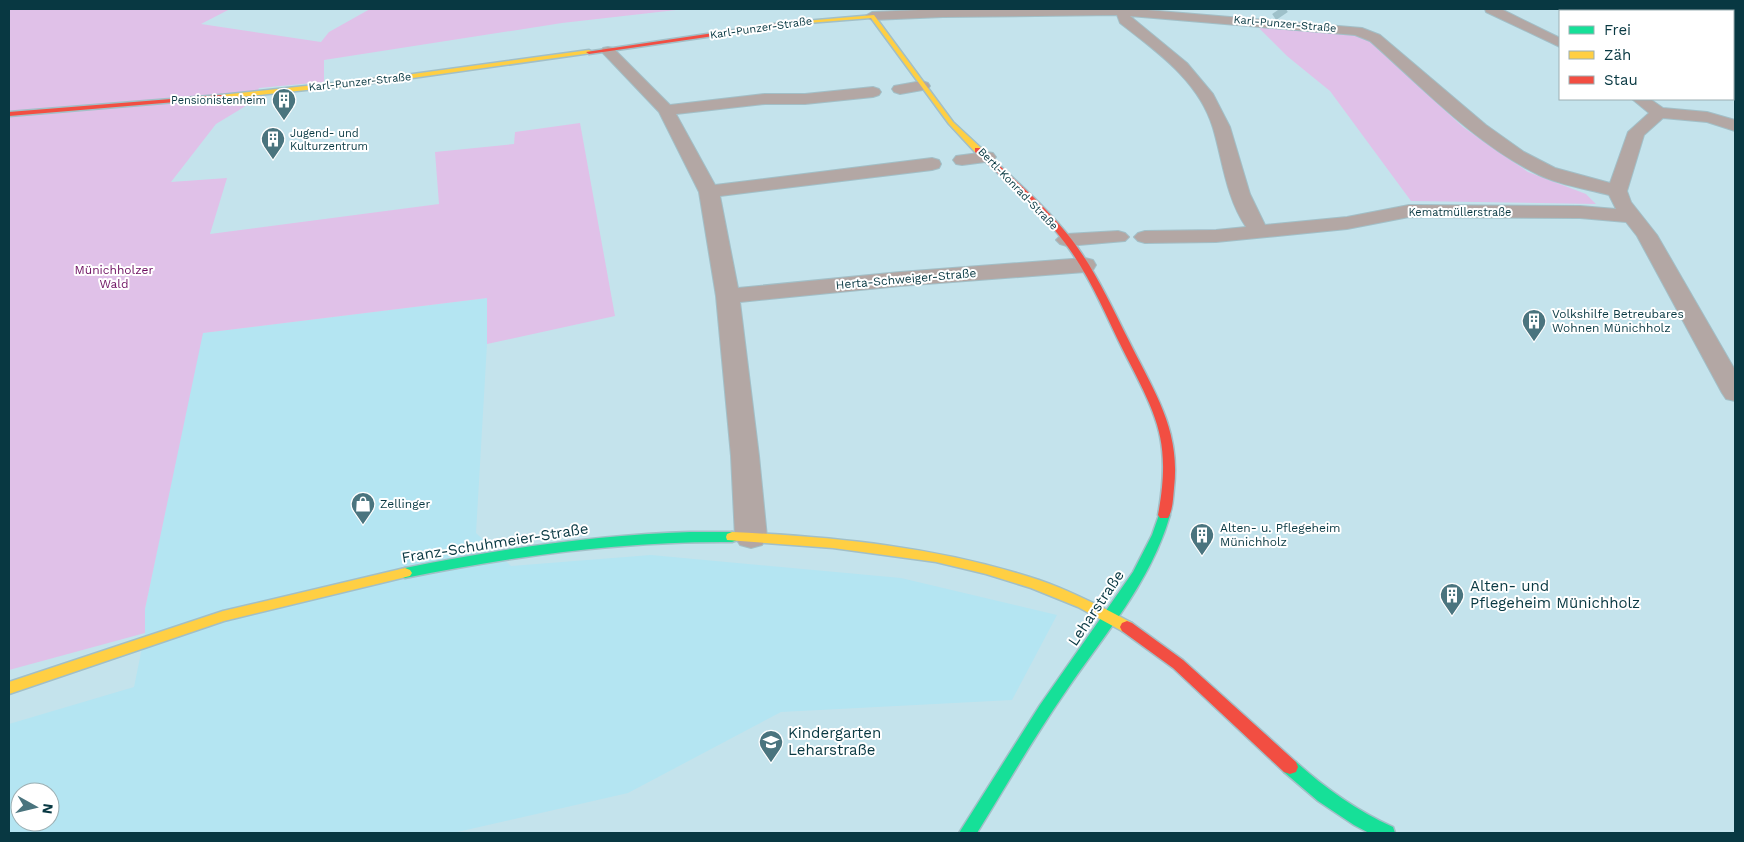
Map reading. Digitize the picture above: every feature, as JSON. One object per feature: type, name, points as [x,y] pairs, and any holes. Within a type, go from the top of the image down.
[{"type":"street","points":[[1491,9],[1559,43]]},
{"type":"street","name":"Karl-Punzer-Straße","points":[[9,114],[138,104],[383,80],[608,51],[814,20],[872,16],[1047,10],[1143,11],[1284,20],[1357,31],[1375,38],[1480,129],[1534,166],[1566,178],[1617,191]]},
{"type":"street","points":[[1122,11],[1125,20],[1176,62],[1202,90],[1221,126],[1233,178],[1245,209],[1259,231]]},
{"type":"street","name":"Bertl-Konrad-Straße","points":[[872,16],[950,123],[987,157],[1066,240],[1085,265],[1142,378]]},
{"type":"street","points":[[608,51],[666,110],[709,192],[728,296],[745,456],[751,538]]},
{"type":"street","points":[[900,89],[922,86]]},
{"type":"street","points":[[666,110],[765,99],[805,99],[873,92]]},
{"type":"street","points":[[1641,100],[1659,112],[1697,115],[1735,126]]},
{"type":"street","points":[[1659,112],[1637,132],[1632,142],[1617,191],[1646,235],[1735,393]]},
{"type":"street","points":[[962,160],[987,157]]},
{"type":"street","points":[[709,192],[932,164]]},
{"type":"street","name":"Kematmüllerstraße","points":[[1145,237],[1202,237],[1347,223],[1409,211],[1570,212],[1632,216]]},
{"type":"street","points":[[1066,240],[1118,237]]},
{"type":"street","name":"Herta-Schweiger-Straße","points":[[728,296],[900,279],[1085,265]]},
{"type":"street","name":"Leharstraße","points":[[967,833],[1072,670],[1111,618],[1145,562],[1161,529],[1168,495],[1170,459],[1166,433],[1157,407],[1142,378]]},
{"type":"street","name":"Franz-Schuhmeier-Straße","points":[[9,688],[203,622],[307,594],[465,561],[556,546],[631,538],[751,538],[839,544],[913,554],[984,569],[1026,581],[1055,592],[1111,618],[1141,636],[1171,658],[1324,798],[1387,833]]},
{"type":"shaded area","points":[[488,298],[476,533],[511,566],[651,555],[901,578],[1057,615],[1012,700],[781,712],[628,793],[453,833],[9,833],[9,724],[134,687],[145,633],[145,609],[202,333]]},
{"type":"green space","name":"Münichholzer Wald","points":[[9,9],[230,9],[201,24],[321,42],[329,32],[370,9],[685,9],[562,23],[324,60],[324,82],[259,88],[254,101],[216,124],[171,182],[227,178],[210,234],[439,204],[435,152],[514,144],[515,132],[580,123],[615,316],[487,344],[487,298],[203,333],[145,609],[145,633],[9,670]]},
{"type":"green space","points":[[1257,26],[1350,34],[1369,40],[1463,127],[1528,172],[1586,194],[1596,204],[1411,201],[1330,91],[1287,56]]},
{"type":"tunnel","points":[[1278,10],[1282,16]]},
{"type":"traffic: fast","points":[[967,833],[1045,709],[1126,595],[1149,555],[1164,515]]},
{"type":"traffic: fast","points":[[405,573],[487,557],[567,545],[649,538],[732,537]]},
{"type":"traffic: fast","points":[[1290,767],[1336,804],[1360,820],[1387,833]]},
{"type":"traffic: slow","points":[[808,21],[872,16],[951,123],[978,150]]},
{"type":"traffic: slow","points":[[221,97],[391,79],[589,52]]},
{"type":"traffic: slow","points":[[732,537],[833,543],[884,549],[986,569],[1036,584],[1083,603],[1127,627]]},
{"type":"traffic: slow","points":[[9,688],[223,616],[405,573]]},
{"type":"traffic: jam","points":[[589,52],[808,21]]},
{"type":"traffic: jam","points":[[9,114],[221,97]]},
{"type":"traffic: jam","points":[[978,150],[1058,229],[1077,254],[1101,294],[1150,391],[1163,422],[1170,464],[1164,515]]},
{"type":"traffic: jam","points":[[1127,627],[1178,664],[1290,767]]},
{"type":"place","name":"Pensionistenheim","points":[[284,121]]},
{"type":"place","name":"Jugend- und Kulturzentrum","points":[[273,160]]},
{"type":"place","name":"Volkshilfe Betreubares Wohnen Münichholz","points":[[1534,342]]},
{"type":"place","name":"Zellinger","points":[[363,525]]},
{"type":"place","name":"Alten- u. Pflegeheim Münichholz","points":[[1202,556]]},
{"type":"place","name":"Alten- und Pflegeheim Münichholz","points":[[1452,616]]},
{"type":"place","name":"Kindergarten Leharstraße","points":[[771,763]]}]
